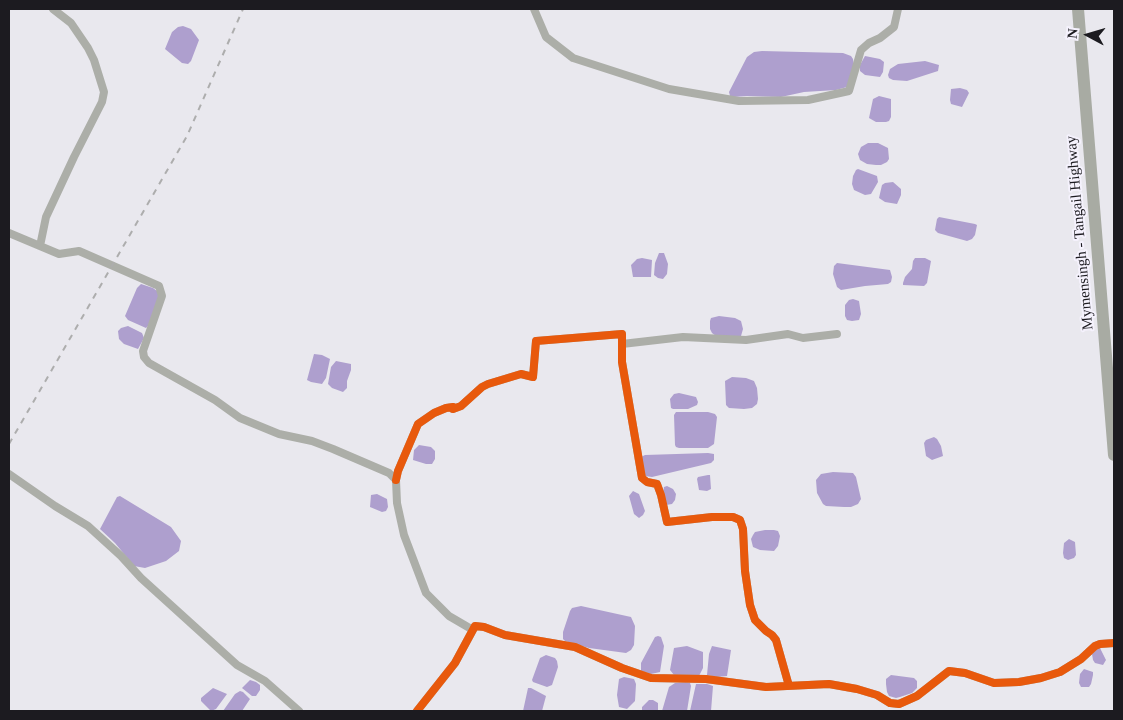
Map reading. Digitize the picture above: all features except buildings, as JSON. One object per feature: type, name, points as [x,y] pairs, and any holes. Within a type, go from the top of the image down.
[{"type":"highway","name":"Mymensingh - Tangail Highway","points":[[1078,9],[1114,456]]},
{"type":"street","points":[[40,246],[46,217],[102,102],[104,92],[94,60],[88,48],[71,24],[53,9]]},
{"type":"street","points":[[534,9],[546,37],[573,58],[669,89],[739,101],[808,100],[849,91],[861,50],[894,27],[898,9]]},
{"type":"street","points":[[9,233],[59,254],[79,251],[159,286],[162,296],[143,351],[149,363],[215,400],[240,418],[279,434],[333,449],[389,473],[396,480]]},
{"type":"street","points":[[473,630],[449,616],[426,593],[404,535],[397,503],[396,480],[400,465],[418,424],[428,416],[446,408],[453,407],[453,409],[461,406],[488,384],[521,374],[533,377],[536,341],[622,334],[622,362],[642,478],[647,482],[657,484],[667,522],[712,517],[732,517],[740,520],[743,529],[744,571],[750,605],[755,620],[776,640],[789,686]]},
{"type":"street","points":[[622,344],[683,337],[746,340],[788,334],[803,338],[837,334]]},
{"type":"street","points":[[9,474],[88,526],[121,556],[141,578],[237,665],[265,681],[299,711]]},
{"type":"street","points":[[418,711],[455,663],[475,626],[484,627],[505,635],[575,646],[622,668],[651,678],[706,679],[766,687],[828,684],[857,689],[878,695],[890,703],[899,704],[917,696],[949,670],[965,673],[994,683],[1019,682],[1060,672],[1081,659],[1095,646],[1114,643]]},
{"type":"shaded area","points":[[183,26],[191,29],[199,40],[188,64],[182,63],[165,49],[172,32],[178,27]]},
{"type":"shaded area","points":[[754,52],[843,53],[851,56],[854,66],[847,87],[836,90],[804,92],[781,97],[730,96],[729,92],[747,57]]},
{"type":"shaded area","points":[[865,56],[880,59],[884,62],[883,72],[880,77],[865,75],[860,71],[860,65]]},
{"type":"shaded area","points":[[925,61],[939,65],[938,71],[907,81],[889,78],[890,69],[898,64]]},
{"type":"shaded area","points":[[960,88],[967,90],[969,93],[962,107],[951,104],[950,100],[951,89]]},
{"type":"shaded area","points":[[879,96],[891,99],[891,117],[886,122],[876,122],[869,118],[873,99]]},
{"type":"shaded area","points":[[868,143],[878,143],[888,148],[889,159],[887,162],[876,165],[867,164],[860,160],[858,154],[861,147]]},
{"type":"shaded area","points":[[858,169],[877,176],[878,182],[871,194],[865,195],[854,190],[852,184],[853,176]]},
{"type":"shaded area","points":[[893,182],[901,189],[901,195],[897,204],[885,202],[879,198],[882,185]]},
{"type":"shaded area","points":[[939,217],[977,225],[975,235],[967,241],[938,233],[935,230]]},
{"type":"shaded area","points":[[659,253],[664,253],[668,264],[667,274],[663,279],[654,275],[655,263]]},
{"type":"shaded area","points":[[915,258],[925,258],[931,261],[927,283],[924,286],[903,285],[905,277],[912,269]]},
{"type":"shaded area","points":[[637,259],[652,260],[651,277],[633,277],[631,265]]},
{"type":"shaded area","points":[[837,263],[890,270],[891,282],[888,284],[841,290],[837,287],[833,274],[834,266]]},
{"type":"shaded area","points":[[141,284],[153,288],[157,291],[159,297],[146,328],[128,320],[125,316],[137,288]]},
{"type":"shaded area","points":[[849,300],[859,301],[861,314],[859,320],[852,321],[847,320],[845,316],[845,305]]},
{"type":"shaded area","points":[[719,316],[735,318],[741,321],[743,329],[741,336],[716,336],[712,333],[710,329],[711,318]]},
{"type":"shaded area","points":[[128,326],[142,333],[144,338],[138,349],[124,344],[119,339],[118,331]]},
{"type":"shaded area","points":[[314,354],[330,359],[326,378],[322,384],[307,380]]},
{"type":"shaded area","points":[[336,361],[351,364],[347,388],[343,392],[332,388],[328,384],[331,367]]},
{"type":"shaded area","points":[[732,377],[746,378],[754,381],[758,399],[757,404],[752,408],[729,408],[726,405],[725,381]]},
{"type":"shaded area","points":[[679,393],[696,397],[697,405],[688,409],[671,408],[670,399],[674,394]]},
{"type":"shaded area","points":[[676,412],[708,412],[715,414],[717,417],[714,444],[708,448],[676,447],[674,415]]},
{"type":"shaded area","points":[[934,437],[941,446],[943,456],[932,460],[926,456],[924,443],[926,440]]},
{"type":"shaded area","points":[[419,445],[431,447],[435,451],[435,459],[432,464],[413,460],[414,450]]},
{"type":"shaded area","points":[[714,454],[714,460],[711,463],[652,477],[645,476],[641,457],[645,455]]},
{"type":"shaded area","points":[[833,472],[853,473],[856,477],[861,499],[858,504],[844,507],[826,506],[823,504],[817,493],[816,480],[821,474]]},
{"type":"shaded area","points":[[710,475],[711,489],[707,491],[699,490],[698,477]]},
{"type":"shaded area","points":[[667,486],[673,489],[676,494],[672,504],[666,505],[663,493],[664,487]]},
{"type":"shaded area","points":[[633,491],[639,494],[645,511],[639,518],[634,514],[629,496]]},
{"type":"shaded area","points":[[377,494],[387,499],[388,507],[386,511],[382,512],[370,507],[371,495]]},
{"type":"shaded area","points":[[120,496],[171,527],[181,541],[179,551],[166,561],[145,568],[134,566],[115,543],[100,529],[117,497]]},
{"type":"shaded area","points":[[765,530],[778,531],[780,536],[778,546],[774,551],[760,550],[753,547],[751,539],[755,532]]},
{"type":"shaded area","points":[[1069,539],[1075,542],[1076,555],[1068,560],[1064,558],[1063,553],[1064,543]]},
{"type":"shaded area","points":[[581,606],[631,617],[635,626],[634,645],[631,650],[626,653],[589,648],[565,641],[563,639],[563,632],[570,611],[572,608]]},
{"type":"shaded area","points":[[655,637],[661,637],[664,646],[660,672],[651,674],[641,671],[641,663]]},
{"type":"shaded area","points":[[687,646],[703,652],[703,668],[699,676],[683,677],[674,675],[670,670],[674,648]]},
{"type":"shaded area","points":[[712,646],[731,650],[727,676],[707,675],[709,654]]},
{"type":"shaded area","points":[[1100,648],[1106,660],[1103,665],[1095,663],[1093,660],[1092,654]]},
{"type":"shaded area","points":[[546,655],[555,658],[558,667],[552,685],[547,687],[532,680],[540,658]]},
{"type":"shaded area","points":[[1084,669],[1093,672],[1089,687],[1081,687],[1079,683],[1080,674]]},
{"type":"shaded area","points":[[891,675],[914,678],[917,681],[917,688],[912,693],[900,697],[889,696],[886,679]]},
{"type":"shaded area","points":[[624,677],[634,679],[636,684],[635,701],[627,709],[619,707],[617,695],[619,679]]},
{"type":"shaded area","points":[[250,680],[260,685],[260,690],[256,696],[252,696],[242,688]]},
{"type":"shaded area","points":[[675,683],[690,683],[691,686],[687,711],[662,711],[669,687]]},
{"type":"shaded area","points":[[696,684],[713,686],[711,711],[690,711]]},
{"type":"shaded area","points":[[213,688],[227,694],[216,709],[211,711],[201,701],[201,698]]},
{"type":"shaded area","points":[[528,688],[546,696],[542,711],[523,711]]},
{"type":"shaded area","points":[[240,691],[250,699],[242,711],[223,711],[235,694]]},
{"type":"shaded area","points":[[649,700],[658,703],[658,711],[642,711],[642,707]]},
{"type":"railway","points":[[9,444],[187,136],[243,9]]},
{"type":"cycle path","points":[[396,480],[418,424],[434,413],[446,408],[453,407],[453,409],[461,406],[488,384],[521,374],[533,377],[536,341],[622,334],[622,362],[642,478],[647,482],[657,484],[667,522],[712,517],[733,517],[740,520],[743,529],[745,571],[750,605],[755,620],[776,640],[789,686]]},
{"type":"cycle path","points":[[417,711],[455,663],[475,626],[484,627],[505,635],[575,647],[622,668],[651,678],[706,679],[766,687],[829,684],[857,689],[877,695],[890,703],[899,704],[917,696],[949,671],[965,673],[994,683],[1019,682],[1060,672],[1081,659],[1095,646],[1114,643]]}]
